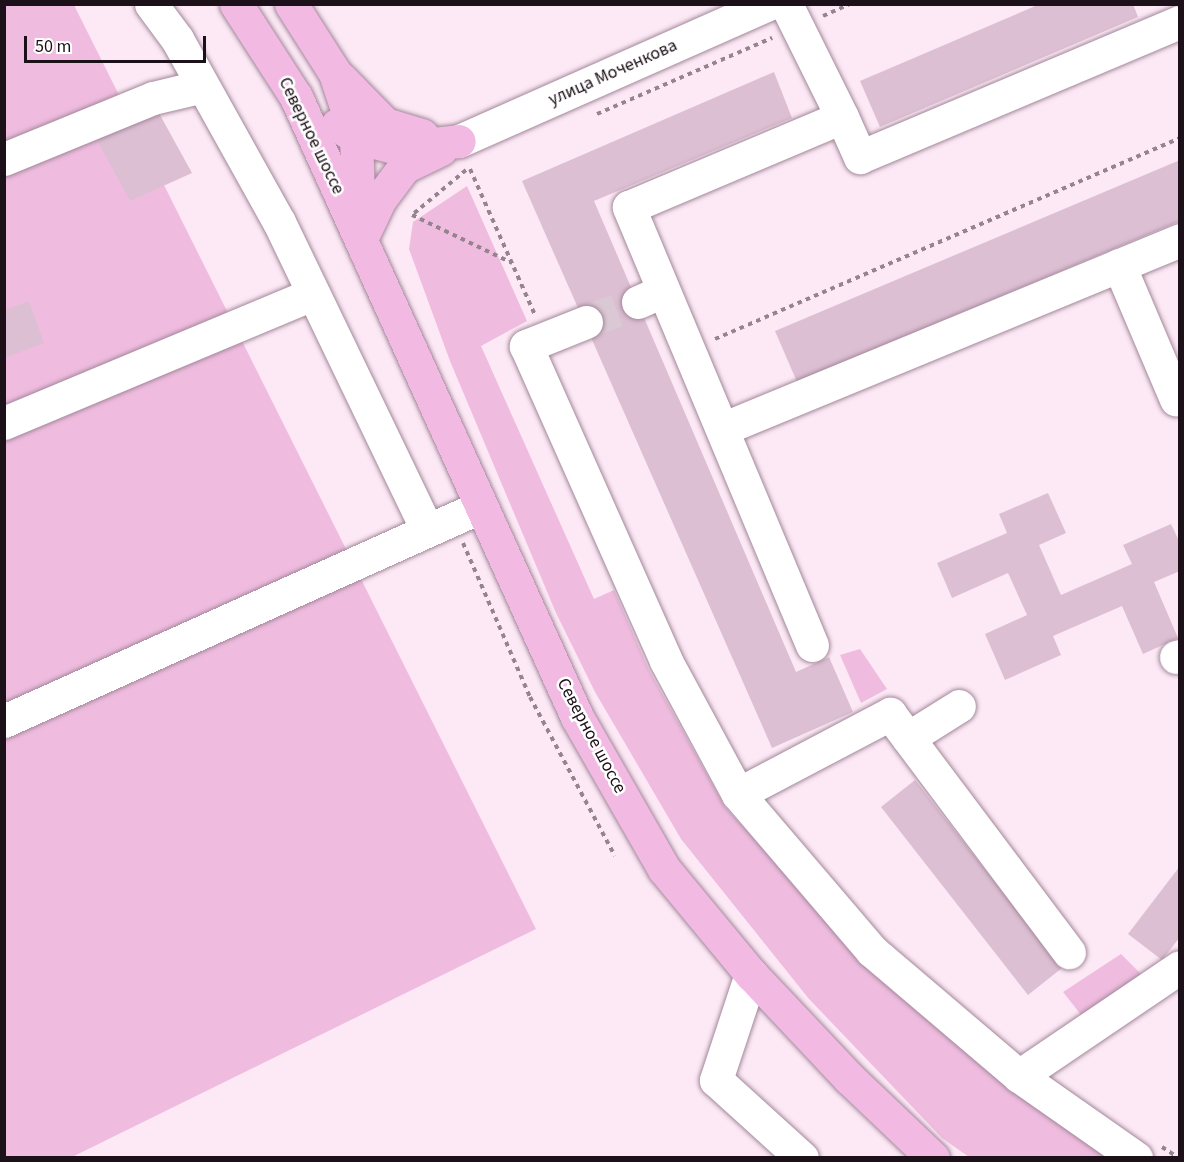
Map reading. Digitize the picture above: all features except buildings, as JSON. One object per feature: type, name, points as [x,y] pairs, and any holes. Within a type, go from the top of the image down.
[{"type":"main road","name":"Северное шоссе","points":[[236,4],[296,98],[577,717],[664,869],[751,974],[921,1154]]},
{"type":"main road","name":"Северное шоссе","points":[[291,4],[335,73],[356,137],[360,241]]},
{"type":"main road","points":[[335,73],[385,124],[465,155]]},
{"type":"main road","points":[[296,98],[356,137],[397,148],[465,155]]},
{"type":"main road","points":[[360,241],[380,199],[404,167],[465,155]]},
{"type":"street","points":[[151,4],[203,86],[279,222],[427,530]]},
{"type":"street","name":"улица Моченкова","points":[[465,155],[768,4]]},
{"type":"street","points":[[792,16],[860,157],[1179,20],[1174,4]]},
{"type":"street","points":[[4,159],[153,98],[203,86]]},
{"type":"street","points":[[812,645],[689,351],[650,296],[629,207],[842,117]]},
{"type":"street","points":[[722,429],[1179,240]]},
{"type":"street","points":[[1119,265],[1176,399]]},
{"type":"street","points":[[4,423],[313,294]]},
{"type":"street","points":[[586,322],[526,346],[666,661],[738,794],[872,951],[1019,1076],[1136,1158]]},
{"type":"street","points":[[4,721],[480,507]]},
{"type":"street","points":[[908,738],[959,706]]},
{"type":"street","points":[[738,794],[890,714],[1069,952]]},
{"type":"street","points":[[1019,1076],[1179,967]]},
{"type":"street","points":[[751,974],[716,1080],[802,1158]]},
{"type":"path","points":[[591,116],[792,16],[850,4]]},
{"type":"path","points":[[689,351],[1179,138]]},
{"type":"path","points":[[465,155],[481,164]]},
{"type":"path","points":[[465,155],[457,174],[412,215],[513,264]]},
{"type":"path","points":[[465,155],[546,338]]},
{"type":"shaded area","points":[[5,5],[74,5],[536,929],[72,1157],[5,1158]]},
{"type":"shaded area","points":[[467,186],[527,321],[481,346],[594,599],[614,590],[649,670],[725,807],[863,957],[1111,1157],[969,1157],[942,1138],[809,999],[681,839],[595,692],[556,613],[450,361],[409,249],[413,222]]},
{"type":"shaded area","points":[[860,649],[887,689],[861,703],[840,655]]},
{"type":"shaded area","points":[[1121,954],[1141,974],[1082,1016],[1063,992]]},
{"type":"tunnel","points":[[586,322],[638,302]]}]
